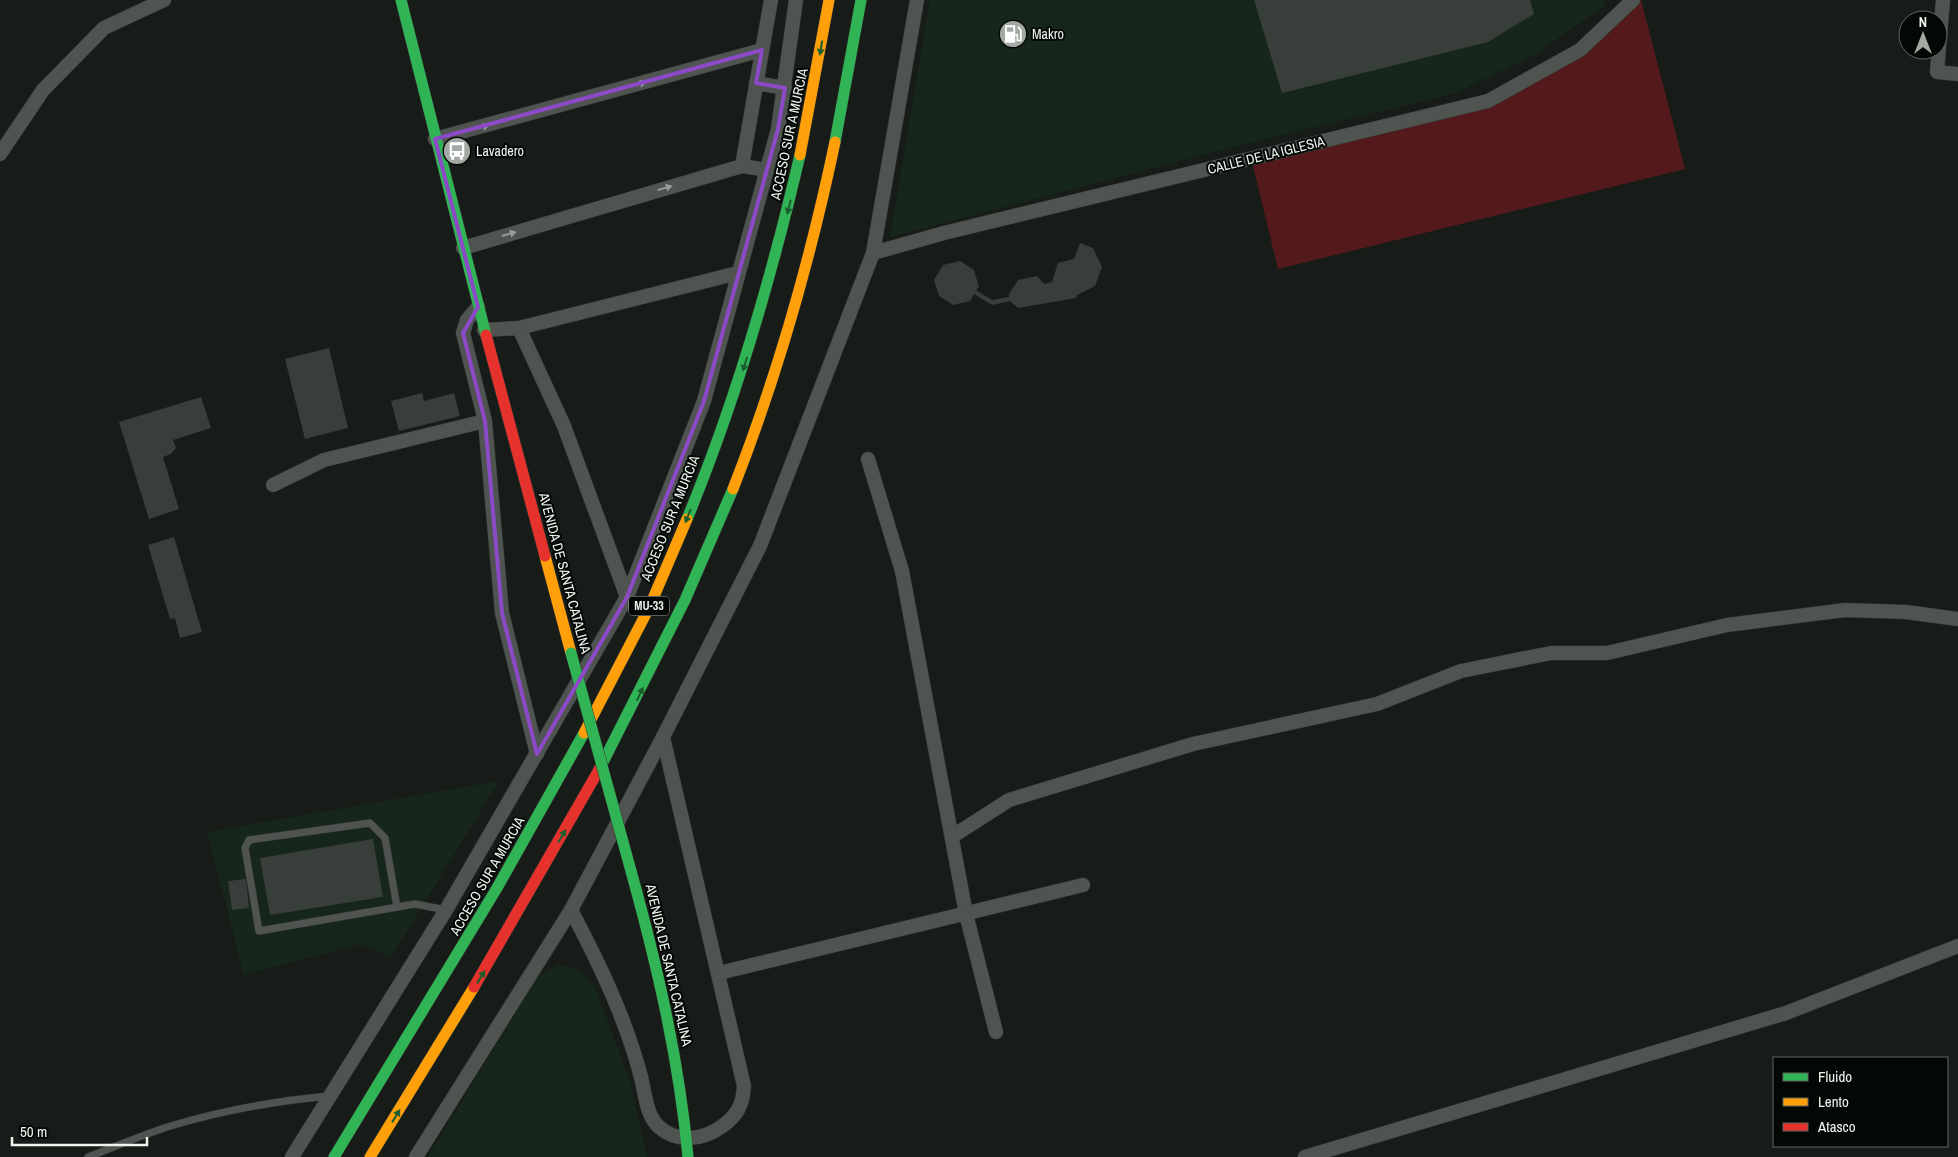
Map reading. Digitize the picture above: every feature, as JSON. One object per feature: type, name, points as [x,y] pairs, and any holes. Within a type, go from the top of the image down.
[{"type":"main road","name":"AVENIDA DE SANTA CATALINA","points":[[401,0],[484,330],[654,956],[674,1043],[688,1157]]},
{"type":"main road","name":"ACCESO SUR A MURCIA","points":[[334,1157],[460,952],[530,832],[626,653],[666,570],[714,450],[760,313],[804,141],[829,0]]},
{"type":"main road","name":"MU-33","points":[[370,1157],[486,969],[620,733],[666,641],[723,515],[765,402],[810,255],[836,144],[861,0]]},
{"type":"street","points":[[0,154],[43,90],[104,28],[164,0]]},
{"type":"street","points":[[742,166],[771,0]]},
{"type":"street","points":[[292,1157],[332,1096],[446,910],[627,597],[704,401],[778,129],[796,0]]},
{"type":"street","points":[[416,1157],[571,910],[663,737],[760,546],[873,253],[917,0]]},
{"type":"street","name":"CALLE DE LA IGLESIA","points":[[873,253],[954,231],[1488,101],[1580,50],[1633,0]]},
{"type":"street","points":[[1943,0],[1937,72],[1958,74]]},
{"type":"street","points":[[435,139],[762,50]]},
{"type":"street","points":[[756,83],[785,88]]},
{"type":"street","points":[[463,248],[742,166],[767,170]]},
{"type":"street","points":[[484,330],[519,328],[738,273]]},
{"type":"street","points":[[478,307],[467,320],[463,333],[485,421],[502,614],[537,754]]},
{"type":"street","points":[[519,328],[564,426],[627,597]]},
{"type":"street","points":[[272,485],[324,460],[485,421]]},
{"type":"street","points":[[868,460],[902,571],[953,836],[966,914],[996,1032]]},
{"type":"street","points":[[953,836],[1009,800],[1193,744],[1377,704],[1461,671],[1551,653],[1607,653],[1727,625],[1845,610],[1906,612],[1958,619]]},
{"type":"street","points":[[571,910],[604,973],[638,1065],[650,1114],[657,1126],[669,1134],[687,1139],[713,1133],[730,1120],[743,1104],[744,1086],[740,1060],[663,737]]},
{"type":"street","points":[[719,973],[1083,884]]},
{"type":"street","points":[[1305,1157],[1786,1013],[1958,946]]},
{"type":"lane","points":[[397,907],[385,838],[370,823],[249,840],[245,848],[259,931],[415,904],[446,910]]},
{"type":"lane","points":[[88,1157],[167,1127],[236,1109],[332,1096]]},
{"type":"highlighted area","points":[[762,50],[756,83],[785,88],[778,129],[704,401],[627,597],[537,754],[502,613],[485,421],[463,333],[478,307],[435,139]]},
{"type":"shaded area","points":[[930,0],[1605,0],[1602,7],[1536,54],[1455,93],[1218,151],[890,237]]},
{"type":"shaded area","points":[[1633,0],[1641,0],[1685,169],[1278,269],[1251,158],[1488,101],[1580,50]]},
{"type":"shaded area","points":[[499,781],[391,957],[360,944],[244,975],[207,832]]},
{"type":"shaded area","points":[[559,964],[582,971],[595,987],[630,1081],[647,1157],[428,1157],[539,975]]},
{"type":"building","points":[[1254,0],[1530,0],[1534,14],[1488,42],[1282,93]]},
{"type":"building","points":[[1080,243],[1093,248],[1102,267],[1095,286],[1077,295],[1076,298],[1018,308],[1010,301],[992,305],[974,294],[970,301],[953,305],[939,296],[934,280],[943,265],[960,261],[974,270],[979,287],[976,290],[992,300],[1009,297],[1018,280],[1037,276],[1044,284],[1052,282],[1058,263],[1074,259]]},
{"type":"building","points":[[329,348],[348,428],[305,439],[285,359]]},
{"type":"building","points":[[422,393],[424,401],[454,393],[460,416],[399,431],[391,401]]},
{"type":"building","points":[[201,397],[211,428],[173,440],[176,448],[171,454],[163,457],[179,509],[149,519],[119,422]]},
{"type":"building","points":[[174,537],[202,632],[180,638],[175,618],[170,619],[148,545]]},
{"type":"building","points":[[373,839],[383,897],[270,915],[260,858]]},
{"type":"building","points":[[246,879],[249,908],[232,910],[228,881]]},
{"type":"traffic: fast","points":[[401,0],[486,335]]},
{"type":"traffic: fast","points":[[835,142],[861,0]]},
{"type":"traffic: fast","points":[[687,519],[737,385],[777,248],[800,155]]},
{"type":"traffic: fast","points":[[600,768],[685,600],[733,489]]},
{"type":"traffic: fast","points":[[571,653],[631,871]]},
{"type":"traffic: fast","points":[[334,1157],[497,888],[584,733]]},
{"type":"traffic: fast","points":[[631,871],[650,942],[673,1048],[688,1157]]},
{"type":"traffic: slow","points":[[800,155],[829,0]]},
{"type":"traffic: slow","points":[[733,489],[764,404],[791,318],[815,231],[835,142]]},
{"type":"traffic: slow","points":[[584,733],[649,608],[687,519]]},
{"type":"traffic: slow","points":[[545,556],[571,653]]},
{"type":"traffic: slow","points":[[370,1157],[474,987]]},
{"type":"traffic: jam","points":[[486,335],[545,556]]},
{"type":"traffic: jam","points":[[474,987],[600,768]]},
{"type":"place","name":"Makro","points":[[1013,34]]},
{"type":"place","name":"Lavadero","points":[[457,151]]}]
